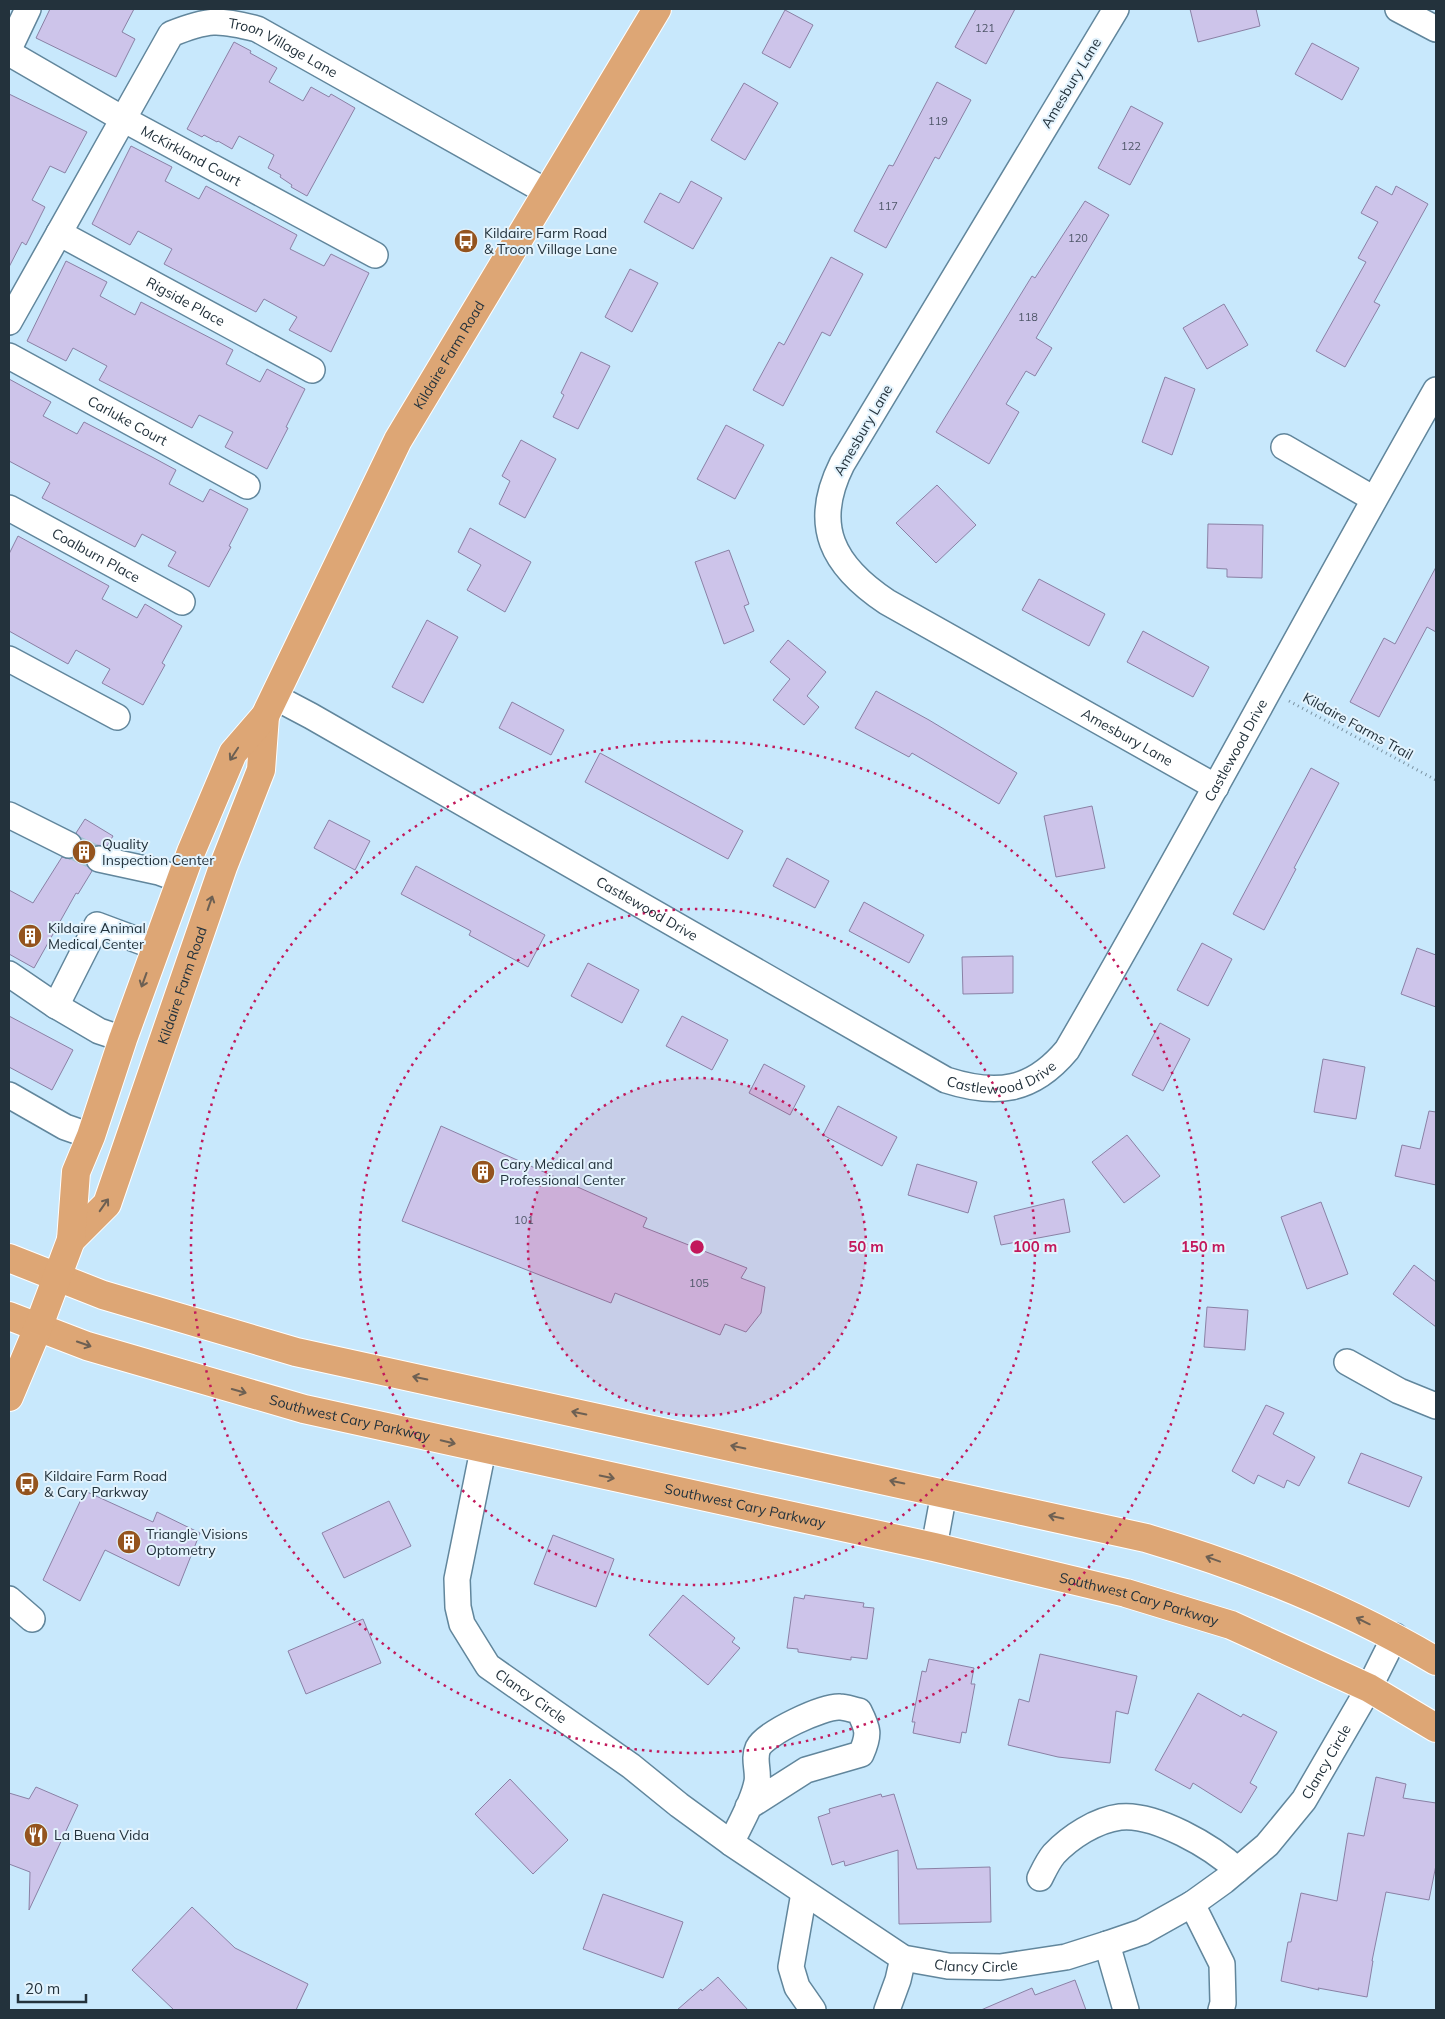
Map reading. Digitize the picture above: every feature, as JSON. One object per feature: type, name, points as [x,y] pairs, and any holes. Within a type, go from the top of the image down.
[{"type":"main road","name":"Kildaire Farm Road","points":[[9,1397],[38,1328],[71,1240],[76,1172],[91,1136],[156,946],[233,753],[270,707],[398,440],[657,9]]},
{"type":"main road","name":"Kildaire Farm Road","points":[[71,1240],[106,1204],[223,867],[261,770],[270,707]]},
{"type":"main road","points":[[9,1258],[103,1295],[296,1352],[1146,1538],[1194,1552],[1305,1593],[1395,1636],[1436,1661]]},
{"type":"main road","name":"Southwest Cary Parkway","points":[[9,1316],[38,1328],[150,1365],[304,1409],[483,1450],[934,1547],[1126,1593],[1231,1625],[1369,1688],[1436,1728]]},
{"type":"street","points":[[9,48],[28,9]]},
{"type":"street","name":"Amesbury Lane","points":[[1116,9],[842,464],[835,478],[827,516],[835,552],[850,572],[870,591],[1216,787]]},
{"type":"street","points":[[1398,9],[1436,29]]},
{"type":"street","name":"Troon Village Lane","points":[[9,322],[171,34],[210,21],[232,22],[257,29],[547,192]]},
{"type":"street","name":"McKirkland Court","points":[[9,53],[123,119],[376,255]]},
{"type":"street","name":"Rigside Place","points":[[58,233],[312,370]]},
{"type":"street","name":"Carluke Court","points":[[9,356],[247,486]]},
{"type":"street","name":"Castlewood Drive","points":[[270,707],[310,716],[946,1080],[970,1088],[1013,1088],[1036,1078],[1056,1062],[1067,1050],[1135,933],[1436,390]]},
{"type":"street","points":[[1284,447],[1374,499]]},
{"type":"street","name":"Coalburn Place","points":[[9,508],[182,602]]},
{"type":"street","points":[[9,659],[117,717]]},
{"type":"street","points":[[9,814],[69,845]]},
{"type":"street","points":[[99,859],[159,872],[181,880]]},
{"type":"street","points":[[56,1006],[97,925],[156,946]]},
{"type":"street","points":[[9,974],[56,1006],[99,1031],[123,1039]]},
{"type":"street","points":[[9,1096],[65,1127],[91,1136]]},
{"type":"street","points":[[1347,1362],[1400,1391],[1436,1406]]},
{"type":"street","name":"Clancy Circle","points":[[483,1450],[457,1579],[458,1607],[462,1624],[488,1666],[631,1766],[679,1805],[731,1843],[903,1958],[948,1966],[1000,1967],[1066,1957],[1142,1932],[1192,1904],[1267,1845],[1304,1800],[1369,1688],[1395,1636]]},
{"type":"street","points":[[934,1547],[944,1493]]},
{"type":"street","points":[[9,1599],[32,1619],[9,1617]]},
{"type":"street","points":[[731,1843],[748,1807],[757,1781],[756,1759],[758,1748],[764,1742],[803,1717],[820,1710],[840,1707],[858,1711],[867,1727],[868,1739],[862,1754],[806,1770],[748,1807]]},
{"type":"street","points":[[1040,1878],[1054,1855],[1074,1837],[1097,1823],[1121,1817],[1144,1819],[1171,1828],[1202,1843],[1224,1857],[1237,1870]]},
{"type":"street","points":[[804,1893],[791,1967],[797,1988],[813,2010]]},
{"type":"street","points":[[1192,1904],[1222,1964],[1223,2004],[1221,2010]]},
{"type":"street","points":[[1107,1944],[1126,2010]]},
{"type":"street","points":[[887,2010],[898,1980],[903,1958]]},
{"type":"path","name":"Kildaire Farms Trail","points":[[1270,691],[1408,767],[1436,780]]},
{"type":"building","points":[[50,9],[134,9],[122,32],[135,39],[116,77],[36,38]]},
{"type":"building","points":[[976,9],[1015,9],[986,64],[955,47]]},
{"type":"building","points":[[1190,9],[1256,9],[1260,26],[1198,42]]},
{"type":"building","points":[[785,10],[813,25],[790,68],[762,53]]},
{"type":"building","points":[[234,42],[277,68],[269,82],[303,101],[311,87],[329,97],[331,94],[355,108],[307,196],[291,187],[292,185],[280,177],[281,175],[268,168],[274,155],[239,136],[232,149],[218,141],[204,135],[202,137],[187,129]]},
{"type":"building","points":[[1312,43],[1359,68],[1342,100],[1295,74]]},
{"type":"building","points":[[937,82],[971,100],[939,159],[935,157],[886,248],[854,231],[889,165],[893,166]]},
{"type":"building","points":[[744,83],[778,103],[745,160],[711,140]]},
{"type":"building","points":[[9,94],[87,132],[65,173],[50,166],[32,200],[45,207],[26,245],[22,242],[9,267]]},
{"type":"building","points":[[1131,106],[1163,123],[1130,185],[1098,168]]},
{"type":"building","points":[[131,146],[172,167],[165,181],[199,199],[206,186],[297,235],[290,249],[324,266],[331,254],[369,273],[331,352],[289,330],[297,317],[264,299],[256,312],[164,264],[172,249],[138,231],[130,245],[92,224]]},
{"type":"building","points":[[691,181],[722,198],[693,249],[644,222],[660,193],[679,203]]},
{"type":"building","points":[[1376,186],[1392,195],[1396,186],[1428,204],[1374,302],[1380,305],[1345,367],[1316,351],[1366,262],[1358,258],[1378,222],[1361,213]]},
{"type":"building","points":[[1085,201],[1109,215],[1036,338],[1052,348],[1035,376],[1026,371],[1006,404],[1019,412],[989,464],[936,432],[1032,276],[1035,278]]},
{"type":"building","points":[[831,257],[863,274],[830,336],[822,332],[783,406],[753,390],[779,342],[784,345]]},
{"type":"building","points":[[66,261],[107,282],[100,296],[135,315],[141,302],[233,350],[226,364],[260,382],[267,369],[305,389],[267,469],[225,447],[233,432],[199,415],[192,428],[99,380],[107,366],[73,348],[66,361],[27,341]]},
{"type":"building","points":[[630,269],[658,283],[632,332],[605,317]]},
{"type":"building","points":[[1224,304],[1248,345],[1207,369],[1183,328]]},
{"type":"building","points":[[581,352],[610,366],[578,429],[553,417],[564,395],[561,393]]},
{"type":"building","points":[[1165,377],[1195,389],[1172,455],[1142,442]]},
{"type":"building","points":[[9,379],[51,402],[43,416],[77,434],[84,422],[152,457],[176,470],[169,484],[203,502],[210,489],[248,509],[229,546],[231,547],[209,587],[168,566],[176,552],[142,534],[135,547],[42,498],[50,483],[9,461]]},
{"type":"building","points":[[726,425],[764,445],[735,499],[697,479]]},
{"type":"building","points":[[521,440],[556,459],[525,518],[499,504],[510,481],[502,476]]},
{"type":"building","points":[[937,485],[976,525],[936,563],[896,523]]},
{"type":"building","points":[[1208,524],[1263,525],[1262,578],[1227,577],[1227,569],[1207,568]]},
{"type":"building","points":[[470,528],[531,562],[505,612],[467,590],[481,565],[458,552]]},
{"type":"building","points":[[18,536],[109,586],[102,599],[137,618],[145,604],[182,626],[162,663],[165,665],[143,705],[102,683],[110,669],[76,650],[68,664],[9,631],[9,554]]},
{"type":"building","points":[[729,550],[749,604],[744,606],[754,631],[724,644],[695,562]]},
{"type":"building","points":[[1436,567],[1436,632],[1427,627],[1379,717],[1350,702],[1384,638],[1395,644]]},
{"type":"building","points":[[1039,579],[1105,614],[1089,646],[1022,610]]},
{"type":"building","points":[[427,620],[458,637],[423,703],[392,687]]},
{"type":"building","points":[[1143,631],[1209,667],[1193,697],[1127,662]]},
{"type":"building","points":[[788,640],[826,672],[807,696],[819,707],[804,725],[773,700],[790,679],[770,662]]},
{"type":"building","points":[[876,691],[929,720],[1017,773],[999,804],[912,753],[909,757],[855,728]]},
{"type":"building","points":[[512,702],[564,730],[551,755],[499,728]]},
{"type":"building","points":[[600,753],[743,831],[728,859],[585,782]]},
{"type":"building","points":[[1311,768],[1339,783],[1264,930],[1233,914]]},
{"type":"building","points":[[1092,806],[1105,868],[1056,877],[1044,816]]},
{"type":"building","points":[[85,819],[113,836],[107,846],[95,845],[88,850],[85,856],[85,863],[92,871],[78,894],[76,893],[34,968],[9,954],[9,890],[33,903],[62,857],[70,859],[82,852],[83,844],[81,838],[76,833]]},
{"type":"building","points":[[329,820],[370,841],[355,870],[314,848]]},
{"type":"building","points":[[787,858],[829,881],[815,908],[773,886]]},
{"type":"building","points":[[416,866],[545,935],[528,967],[469,935],[471,931],[401,894]]},
{"type":"building","points":[[864,902],[924,935],[909,963],[849,931]]},
{"type":"building","points":[[1202,943],[1232,959],[1208,1006],[1177,990]]},
{"type":"building","points":[[1417,948],[1436,955],[1436,1007],[1401,994]]},
{"type":"building","points":[[1013,956],[1013,993],[963,994],[962,957]]},
{"type":"building","points":[[588,963],[639,990],[622,1023],[571,996]]},
{"type":"building","points":[[9,1016],[73,1050],[52,1090],[9,1067]]},
{"type":"building","points":[[682,1016],[728,1040],[712,1070],[666,1046]]},
{"type":"building","points":[[1160,1023],[1190,1039],[1163,1091],[1132,1075]]},
{"type":"building","points":[[1323,1059],[1365,1067],[1356,1119],[1314,1112]]},
{"type":"building","points":[[764,1064],[805,1086],[790,1115],[749,1093]]},
{"type":"building","points":[[838,1106],[897,1137],[882,1166],[823,1135]]},
{"type":"building","points":[[1429,1111],[1436,1112],[1436,1185],[1395,1176],[1402,1145],[1420,1149]]},
{"type":"building","name":"Cary Medical and Professional Center","points":[[441,1126],[647,1218],[643,1227],[747,1268],[741,1278],[765,1287],[761,1313],[746,1332],[725,1324],[720,1335],[615,1293],[611,1303],[402,1221]]},
{"type":"building","points":[[1127,1135],[1160,1176],[1124,1203],[1092,1162]]},
{"type":"building","points":[[917,1164],[977,1182],[968,1213],[908,1195]]},
{"type":"building","points":[[1064,1199],[1070,1232],[1001,1245],[994,1216]]},
{"type":"building","points":[[1321,1202],[1348,1274],[1307,1289],[1281,1217]]},
{"type":"building","points":[[1414,1265],[1436,1282],[1436,1327],[1393,1294]]},
{"type":"building","points":[[1207,1307],[1248,1310],[1245,1350],[1204,1347]]},
{"type":"building","points":[[1266,1405],[1284,1413],[1273,1434],[1315,1457],[1299,1486],[1287,1480],[1284,1488],[1258,1475],[1254,1484],[1232,1471]]},
{"type":"building","points":[[1361,1453],[1422,1477],[1409,1507],[1348,1483]]},
{"type":"building","name":"Triangle Visions Optometry","points":[[85,1491],[153,1522],[157,1512],[200,1533],[179,1586],[105,1550],[80,1601],[43,1580]]},
{"type":"building","points":[[389,1501],[411,1546],[344,1578],[322,1533]]},
{"type":"building","points":[[553,1535],[614,1559],[596,1607],[534,1584]]},
{"type":"building","points":[[683,1595],[735,1638],[732,1642],[740,1648],[708,1685],[649,1635]]},
{"type":"building","points":[[805,1595],[864,1603],[863,1607],[874,1608],[867,1659],[851,1657],[851,1660],[798,1652],[798,1649],[787,1648],[794,1597],[804,1599]]},
{"type":"building","points":[[363,1619],[381,1663],[306,1694],[288,1651]]},
{"type":"building","points":[[1040,1654],[1137,1676],[1128,1714],[1116,1711],[1110,1763],[1058,1757],[1008,1745],[1019,1699],[1029,1702]]},
{"type":"building","points":[[929,1659],[974,1668],[971,1684],[975,1684],[966,1733],[962,1732],[960,1743],[913,1733],[915,1722],[912,1722],[922,1671],[926,1672]]},
{"type":"building","points":[[1198,1693],[1241,1717],[1243,1714],[1277,1732],[1250,1783],[1257,1787],[1241,1813],[1193,1783],[1190,1789],[1155,1770]]},
{"type":"building","points":[[1376,1777],[1406,1784],[1403,1798],[1436,1803],[1436,1865],[1429,1900],[1386,1892],[1367,1997],[1318,1988],[1319,1990],[1281,1981],[1288,1942],[1291,1942],[1301,1893],[1337,1901],[1348,1833],[1364,1836]]},
{"type":"building","points":[[510,1779],[568,1840],[533,1874],[475,1814]]},
{"type":"building","name":"La Buena Vida","points":[[36,1787],[78,1805],[29,1910],[30,1872],[9,1864],[9,1793],[29,1799]]},
{"type":"building","points":[[881,1794],[882,1797],[894,1794],[917,1869],[990,1867],[991,1922],[899,1924],[898,1850],[845,1866],[844,1861],[832,1865],[818,1817],[830,1813],[829,1809]]},
{"type":"building","points":[[603,1894],[683,1922],[663,1978],[583,1949]]},
{"type":"building","points":[[192,1907],[235,1948],[308,1984],[296,2010],[174,2010],[132,1970]]},
{"type":"building","points":[[718,1977],[748,2010],[677,2010],[701,1989],[702,1991]]},
{"type":"building","points":[[1075,1980],[1086,2010],[981,2010],[1032,1988],[1035,1995]]},
{"type":"tunnel","points":[[69,845],[99,859]]},
{"type":"place","name":"Kildaire Farm Road & Troon Village Lane","points":[[466,241]]},
{"type":"place","name":"Quality Inspection Center","points":[[84,852]]},
{"type":"place","name":"Kildaire Animal Medical Center","points":[[30,936]]},
{"type":"place","name":"Cary Medical and Professional Center","points":[[483,1172]]},
{"type":"place","name":"Kildaire Farm Road & Cary Parkway","points":[[27,1484]]},
{"type":"place","name":"Triangle Visions Optometry","points":[[129,1542]]},
{"type":"place","name":"La Buena Vida","points":[[36,1835]]}]
